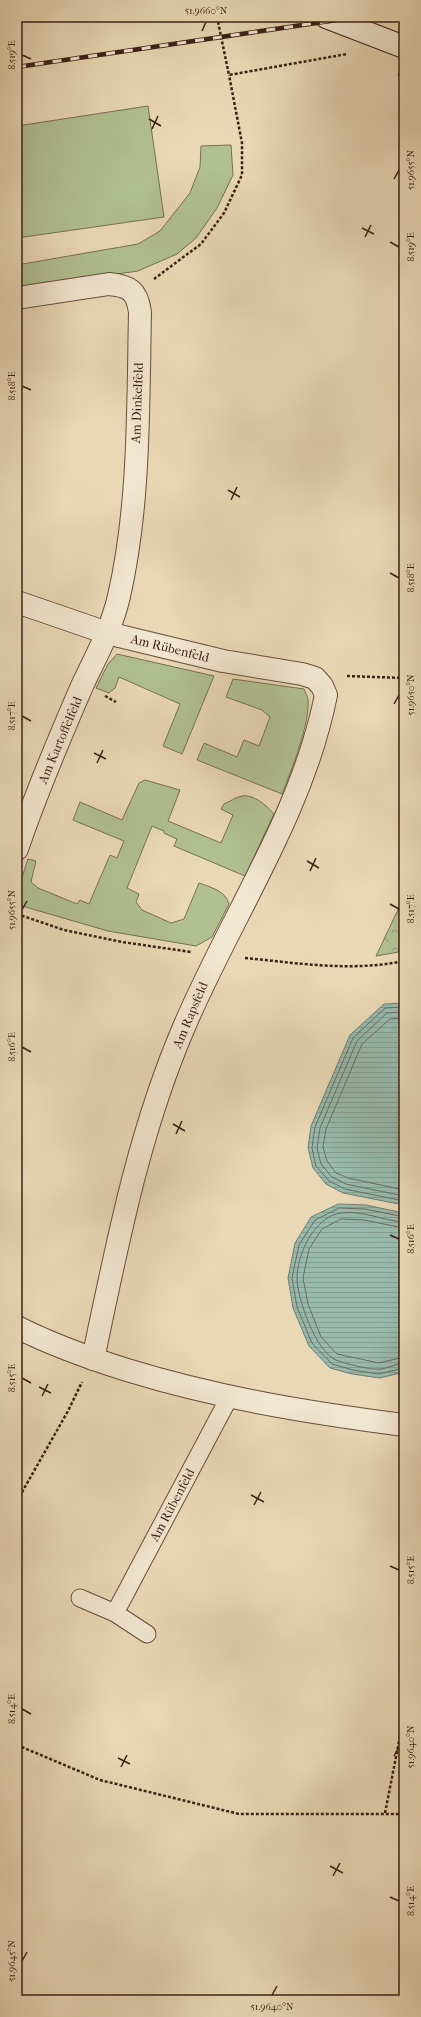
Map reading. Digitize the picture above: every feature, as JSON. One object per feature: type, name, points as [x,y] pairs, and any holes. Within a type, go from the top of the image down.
[{"type":"street","points":[[326,17],[404,47]]},
{"type":"street","points":[[17,298],[109,284],[123,285],[133,292]]},
{"type":"street","name":"Am Dinkelfeld","points":[[107,633],[119,596],[132,506],[140,312],[138,299],[133,292]]},
{"type":"street","name":"Am Rübenfeld","points":[[17,602],[107,633],[223,661],[302,674],[316,678],[322,686]]},
{"type":"street","name":"Am Kartoffelfeld","points":[[17,849],[32,804],[56,746],[107,633]]},
{"type":"street","name":"Am Rapsfeld","points":[[93,1359],[128,1195],[152,1110],[183,1028],[213,963],[266,863],[300,785],[324,707],[326,695],[322,686]]},
{"type":"street","points":[[17,1327],[50,1343],[93,1359],[185,1387],[310,1412],[404,1425]]},
{"type":"lane","name":"Am Rübenfeld","points":[[115,1613],[230,1396]]},
{"type":"lane","points":[[80,1598],[115,1613],[147,1634]]},
{"type":"path","points":[[133,292],[201,244],[224,213],[242,175],[242,143],[217,17]]},
{"type":"path","points":[[229,75],[333,56],[347,54],[353,56]]},
{"type":"path","points":[[391,71],[404,76]]},
{"type":"path","points":[[322,686],[341,676],[404,678]]},
{"type":"path","points":[[17,1501],[68,1411],[93,1359]]},
{"type":"path","points":[[385,1813],[404,1716]]},
{"type":"path","points":[[17,1745],[100,1780],[239,1814],[404,1814]]},
{"type":"green space","points":[[148,106],[164,217],[17,238],[17,126]]},
{"type":"green space","points":[[231,145],[233,175],[217,208],[196,238],[177,254],[138,271],[17,288],[17,265],[138,244],[160,231],[190,193],[200,167],[201,146]]},
{"type":"green space","points":[[117,654],[214,676],[182,754],[163,746],[180,704],[119,677],[115,688],[109,693],[96,688],[108,664]]},
{"type":"green space","points":[[233,679],[304,689],[307,696],[308,710],[303,734],[282,794],[197,760],[204,743],[237,757],[244,740],[259,746],[270,717],[262,710],[226,697]]},
{"type":"green space","points":[[145,780],[180,790],[168,821],[221,843],[233,815],[221,809],[224,804],[237,797],[247,796],[260,801],[274,814],[245,876],[174,846],[177,839],[152,826],[127,888],[139,894],[136,902],[142,910],[171,923],[184,919],[199,883],[217,890],[225,896],[229,904],[212,937],[196,946],[108,931],[22,906],[17,893],[28,859],[36,861],[31,882],[38,888],[77,904],[80,900],[89,904],[110,855],[117,858],[124,841],[73,820],[80,802],[122,820],[139,783]]},
{"type":"green space","points":[[404,897],[404,951],[376,956]]},
{"type":"water","points":[[404,1003],[404,1205],[343,1193],[326,1184],[313,1168],[308,1148],[311,1126],[350,1035],[384,1004]]},
{"type":"water","points":[[338,1204],[366,1205],[404,1213],[404,1372],[380,1378],[352,1374],[330,1368],[309,1346],[293,1308],[288,1278],[295,1243],[311,1217]]},
{"type":"railway","points":[[17,67],[357,17]]}]
